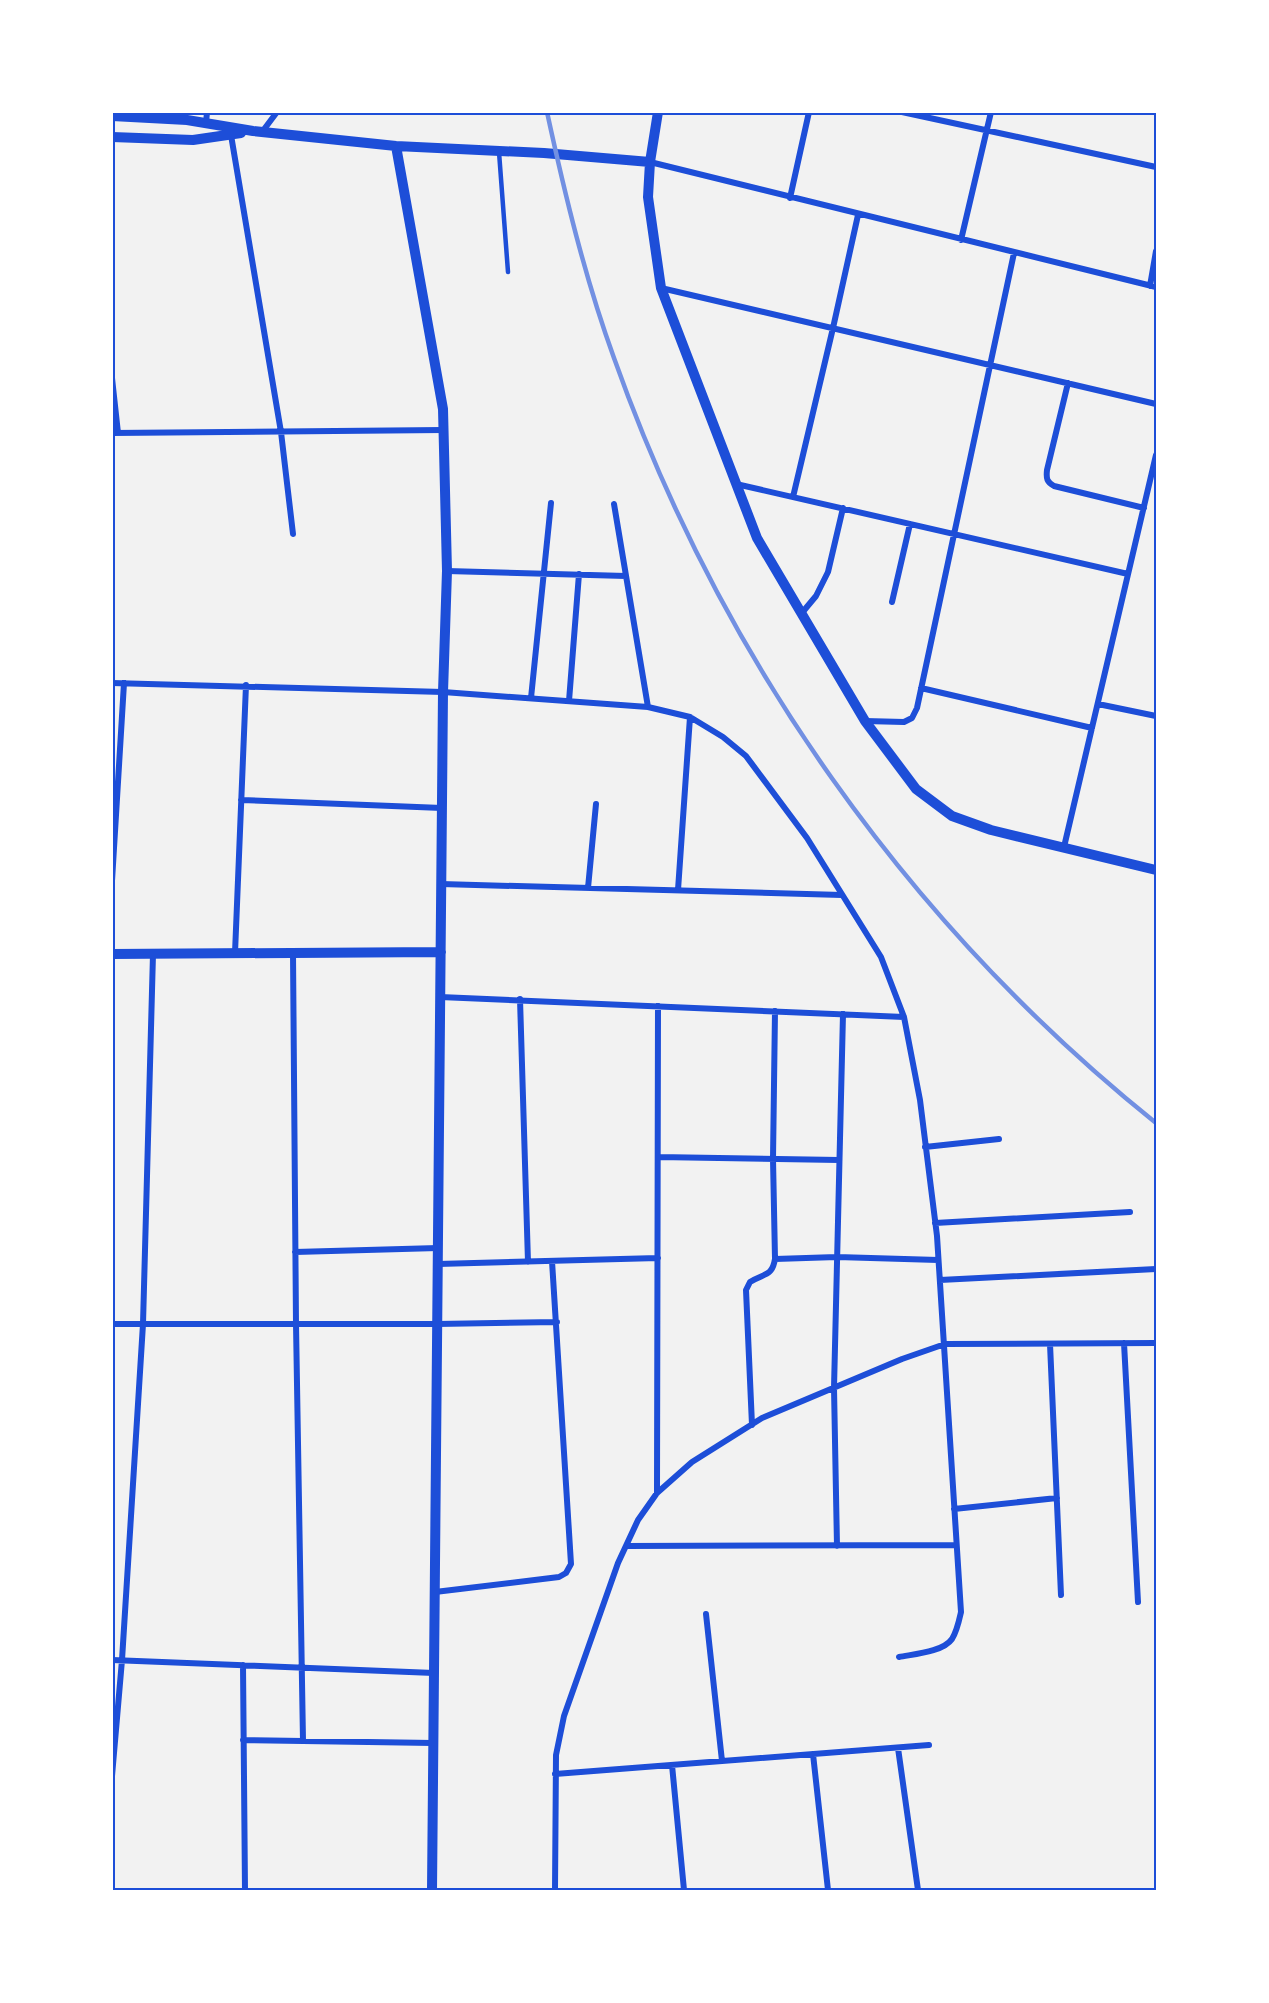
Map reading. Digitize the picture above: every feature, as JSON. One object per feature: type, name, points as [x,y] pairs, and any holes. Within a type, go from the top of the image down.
[{"type":"street","points":[[112,137],[193,140],[258,132],[277,112]]},
{"type":"street","points":[[657,112],[648,197],[661,288],[757,538],[865,721],[916,789],[952,816],[991,830],[1156,870]]},
{"type":"street","points":[[790,198],[809,112]]},
{"type":"street","points":[[902,112],[1156,167]]},
{"type":"street","points":[[961,240],[991,112]]},
{"type":"street","points":[[112,116],[187,120],[206,118],[258,132],[396,146],[650,162],[1153,286],[1156,251]]},
{"type":"street","points":[[231,135],[281,432],[293,534]]},
{"type":"street","points":[[396,146],[443,410],[447,571],[443,692],[432,1890]]},
{"type":"street","points":[[793,497],[858,215]]},
{"type":"street","points":[[865,721],[904,722],[912,718],[917,708],[1014,253]]},
{"type":"street","points":[[661,288],[1156,404]]},
{"type":"street","points":[[112,378],[115,433],[444,430]]},
{"type":"street","points":[[1068,383],[1047,470],[1048,482],[1054,486],[1144,508]]},
{"type":"street","points":[[1064,847],[1156,455]]},
{"type":"street","points":[[736,484],[1128,574]]},
{"type":"street","points":[[531,698],[551,503]]},
{"type":"street","points":[[614,504],[648,707]]},
{"type":"street","points":[[801,614],[816,596],[828,572],[843,508]]},
{"type":"street","points":[[892,602],[910,524]]},
{"type":"street","points":[[447,571],[626,576]]},
{"type":"street","points":[[569,701],[579,574]]},
{"type":"street","points":[[112,682],[443,692],[648,707],[690,717],[723,737],[746,756],[807,838],[881,957],[904,1017],[920,1100],[940,1280],[961,1612],[956,1633],[950,1642],[932,1651],[899,1657]]},
{"type":"street","points":[[112,881],[124,683]]},
{"type":"street","points":[[235,953],[246,685]]},
{"type":"street","points":[[921,688],[1092,728]]},
{"type":"street","points":[[1098,704],[1156,716]]},
{"type":"street","points":[[678,890],[690,717]]},
{"type":"street","points":[[241,800],[442,808]]},
{"type":"street","points":[[588,888],[596,804]]},
{"type":"street","points":[[441,884],[842,895]]},
{"type":"street","points":[[112,954],[441,952]]},
{"type":"street","points":[[293,953],[300,1668],[303,1741]]},
{"type":"street","points":[[112,1776],[122,1660],[143,1324],[153,954]]},
{"type":"street","points":[[440,997],[904,1017]]},
{"type":"street","points":[[520,999],[528,1262]]},
{"type":"street","points":[[657,1493],[658,1006]]},
{"type":"street","points":[[752,1425],[747,1290],[750,1282],[774,1269],[775,1259],[773,1159],[775,1011]]},
{"type":"street","points":[[837,1546],[834,1388],[843,1014]]},
{"type":"street","points":[[926,1147],[999,1139]]},
{"type":"street","points":[[658,1157],[839,1160]]},
{"type":"street","points":[[935,1223],[1130,1212]]},
{"type":"street","points":[[295,1252],[438,1248]]},
{"type":"street","points":[[775,1259],[837,1257],[938,1260]]},
{"type":"street","points":[[438,1264],[658,1258]]},
{"type":"street","points":[[435,1592],[559,1577],[566,1573],[571,1564],[552,1261]]},
{"type":"street","points":[[940,1280],[1156,1269]]},
{"type":"street","points":[[112,1324],[557,1322]]},
{"type":"street","points":[[1124,1343],[1138,1602]]},
{"type":"street","points":[[555,1890],[555,1774],[556,1755],[564,1716],[618,1563],[638,1520],[657,1493],[692,1462],[762,1418],[902,1359],[945,1344],[1156,1343]]},
{"type":"street","points":[[1050,1344],[1061,1595]]},
{"type":"street","points":[[954,1509],[1057,1498]]},
{"type":"street","points":[[626,1546],[956,1545]]},
{"type":"street","points":[[706,1614],[722,1761]]},
{"type":"street","points":[[112,1659],[434,1674]]},
{"type":"street","points":[[243,1665],[245,1890]]},
{"type":"street","points":[[243,1740],[433,1743]]},
{"type":"street","points":[[555,1774],[929,1745]]},
{"type":"street","points":[[898,1748],[918,1890]]},
{"type":"street","points":[[813,1754],[828,1890]]},
{"type":"street","points":[[672,1765],[684,1890]]},
{"type":"lane","points":[[499,151],[508,272]]},
{"type":"railway","points":[[547,112],[576,236],[614,358],[658,469],[709,576],[767,679],[832,778],[903,872],[982,962],[1066,1045],[1156,1123]]}]
